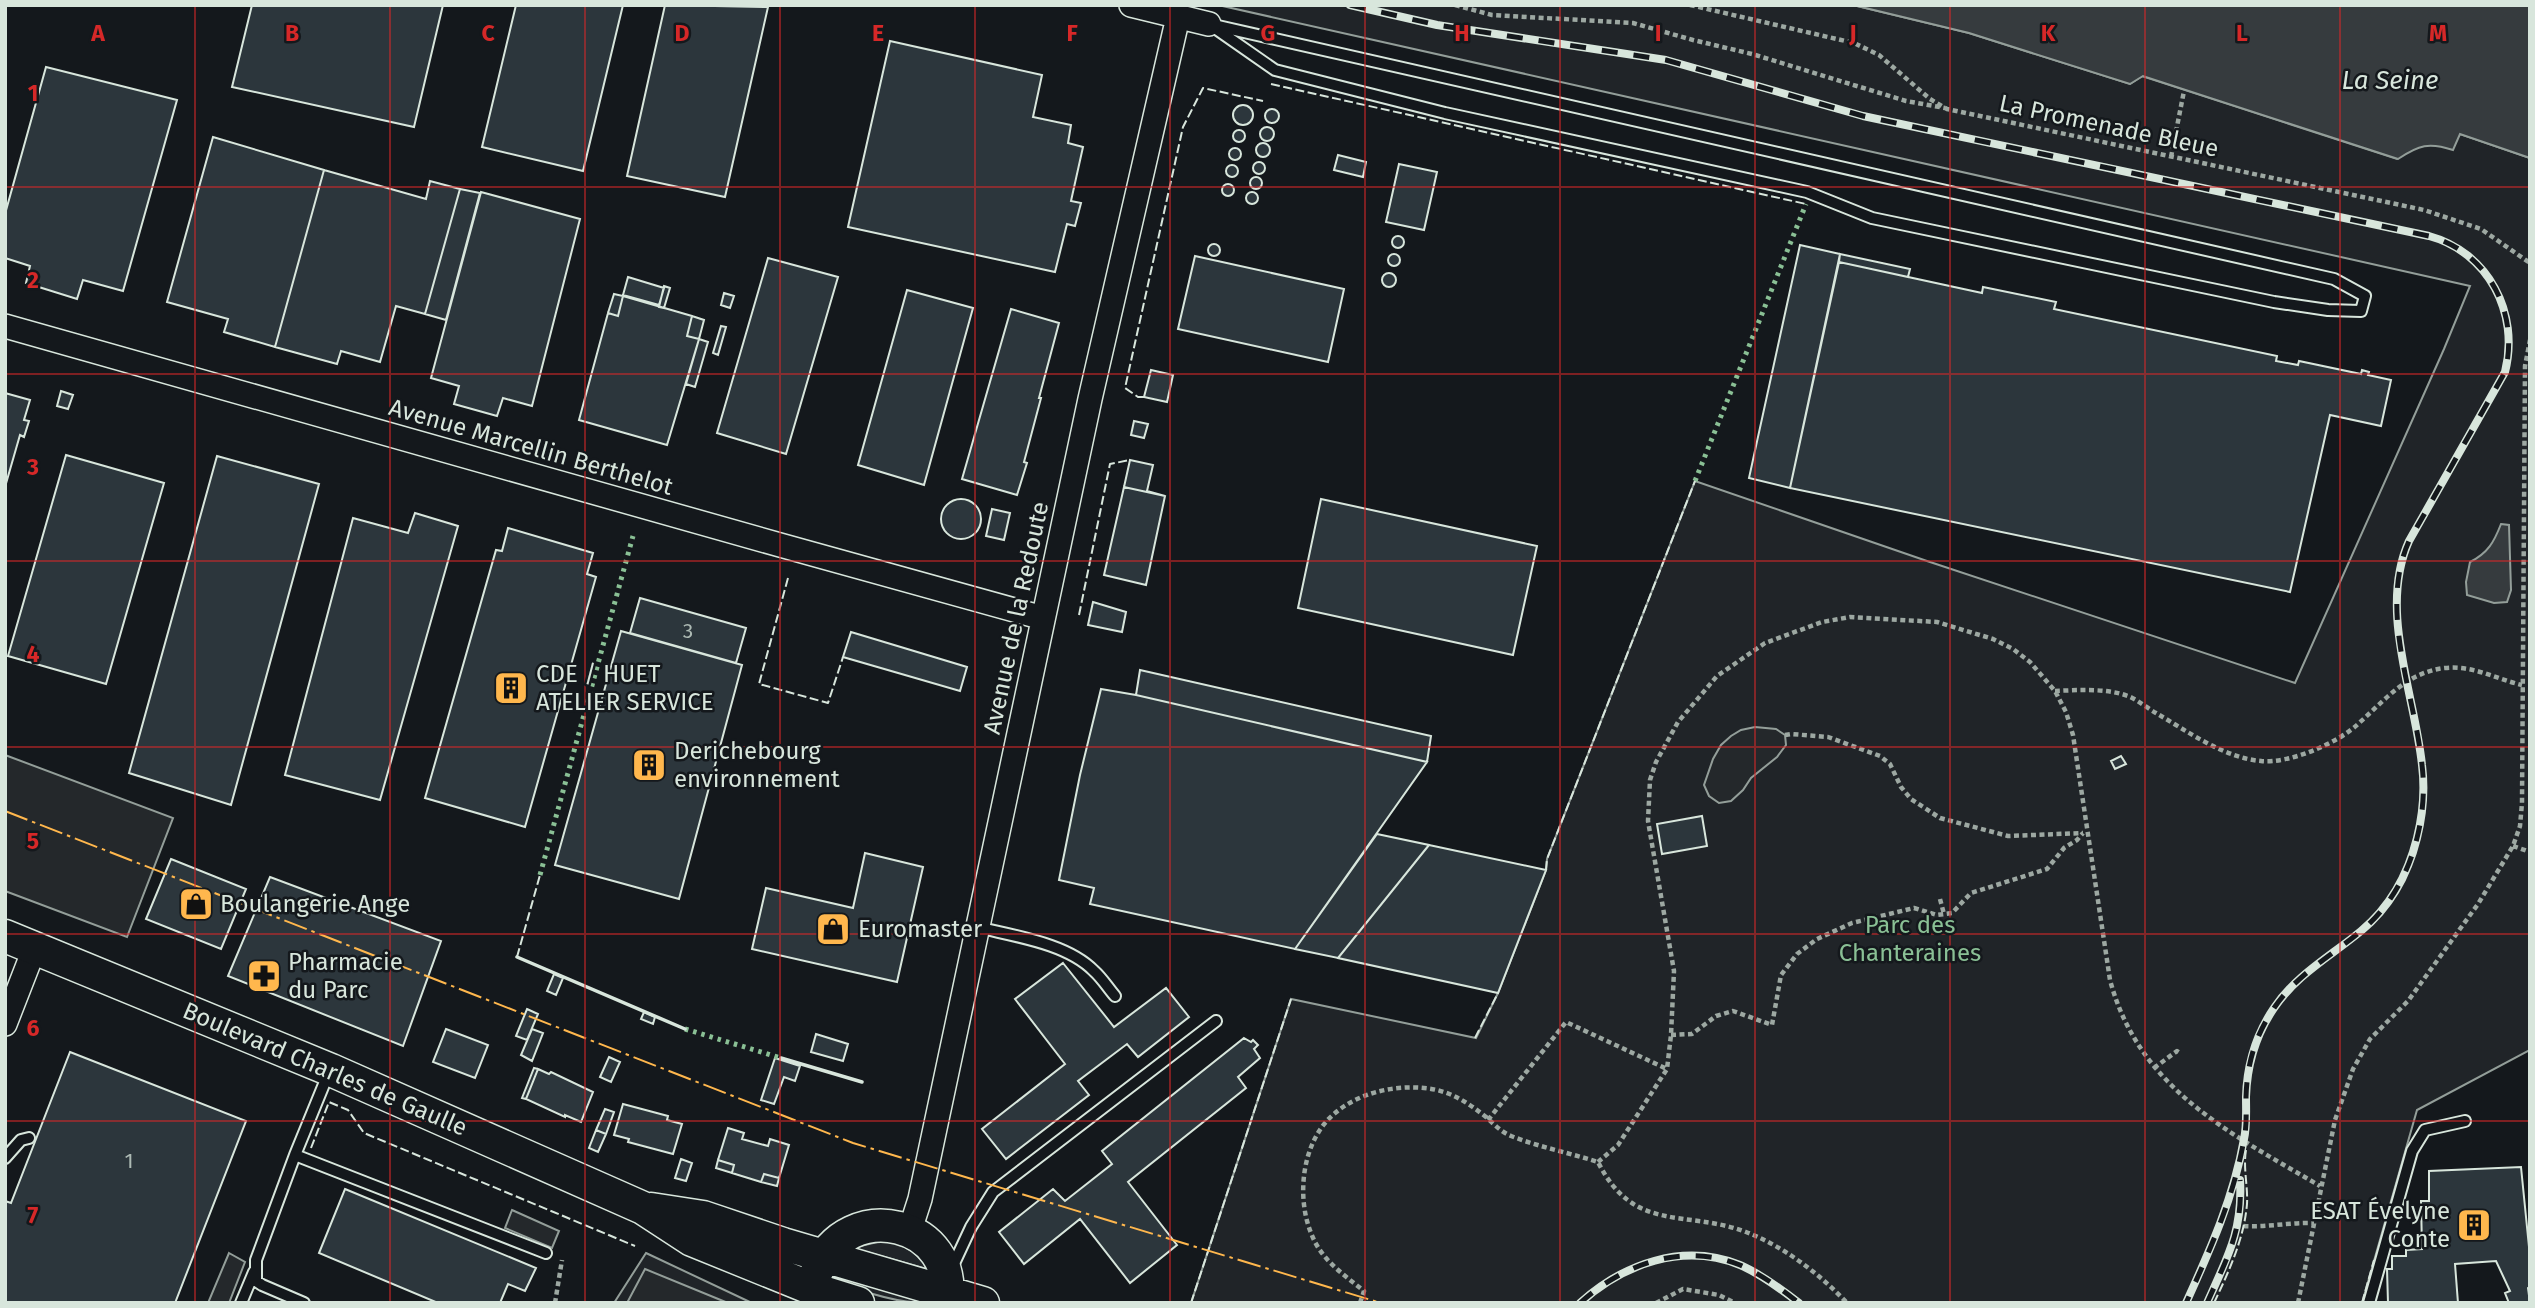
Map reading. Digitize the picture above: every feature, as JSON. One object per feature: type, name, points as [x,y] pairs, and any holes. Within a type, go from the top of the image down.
[{"type":"main road","name":"Boulevard Charles de Gaulle","points":[[5,936],[331,1070],[643,1208],[692,1240],[814,1296],[858,1303]]},
{"type":"main road","name":"Boulevard Charles de Gaulle","points":[[643,1208],[704,1217],[823,1256],[983,1303]]},
{"type":"main road","points":[[814,1296],[823,1256],[835,1242],[854,1230],[875,1225],[910,1230],[930,1246],[941,1262],[947,1291]]},
{"type":"street","points":[[1131,5],[1209,24]]},
{"type":"street","name":"Avenue de la Redoute","points":[[910,1230],[920,1199],[1093,385],[1178,17]]},
{"type":"street","name":"Avenue Marcellin Berthelot","points":[[5,326],[1044,618]]},
{"type":"street","points":[[5,1024],[35,947]]},
{"type":"lane","points":[[1209,24],[2333,279],[2365,296],[2361,311],[2328,310],[2274,302],[1872,218],[1807,192],[1445,113],[1275,71],[1209,24]]},
{"type":"lane","points":[[977,927],[1043,943],[1080,959],[1094,970],[1115,996]]},
{"type":"lane","points":[[947,1291],[971,1227],[993,1192],[1216,1021]]},
{"type":"lane","points":[[241,1303],[295,1155],[331,1070]]},
{"type":"lane","points":[[2369,1303],[2412,1151],[2425,1130],[2465,1121]]},
{"type":"lane","points":[[5,1158],[21,1140],[29,1138]]},
{"type":"lane","points":[[295,1155],[546,1253]]},
{"type":"lane","points":[[254,1272],[256,1281],[262,1286],[297,1301]]},
{"type":"path","points":[[1455,5],[1492,15],[1633,23],[1752,54],[1906,101],[1947,109]]},
{"type":"path","name":"La Promenade Bleue","points":[[1690,5],[1854,43],[1879,55],[1930,99],[1947,109],[2449,217],[2481,229],[2529,262]]},
{"type":"path","points":[[2171,157],[2184,91]]},
{"type":"path","points":[[2529,262],[2530,270]]},
{"type":"path","points":[[2298,1303],[2335,1119],[2353,1069],[2370,1039],[2408,1001],[2478,904],[2513,846],[2520,826],[2525,366],[2530,340]]},
{"type":"path","points":[[1598,1162],[1618,1145],[1667,1069],[1674,971],[1648,821],[1650,780],[1656,762],[1678,722],[1717,676],[1765,643],[1822,622],[1850,617],[1909,618],[1967,630],[2013,649],[2030,662],[2055,691],[2066,712],[2073,735],[2085,833],[2114,996],[2122,1017],[2154,1068],[2203,1115],[2320,1186]]},
{"type":"path","points":[[2055,691],[2091,690],[2128,696],[2192,735],[2230,753],[2262,762],[2298,756],[2322,746],[2356,727],[2406,681],[2430,671],[2465,667],[2522,685]]},
{"type":"path","points":[[1785,735],[1828,737],[1880,756],[1890,764],[1901,787],[1911,799],[1940,818],[2008,836],[2085,833]]},
{"type":"path","points":[[1671,1035],[1692,1034],[1716,1016],[1733,1011],[1772,1025],[1781,975],[1797,954],[1817,939],[1852,923],[1914,908],[1937,915],[1952,913],[1971,893],[2047,869],[2064,848],[2085,833]]},
{"type":"path","points":[[2513,846],[2530,852]]},
{"type":"path","points":[[1940,899],[1944,914]]},
{"type":"path","points":[[1488,1119],[1566,1022],[1667,1069]]},
{"type":"path","points":[[2154,1068],[2177,1051],[2180,1053]]},
{"type":"path","points":[[1360,1303],[1364,1291],[1330,1264],[1311,1232],[1305,1210],[1303,1178],[1318,1134],[1333,1114],[1374,1092],[1425,1088],[1463,1099],[1509,1135],[1598,1162],[1607,1179],[1632,1204],[1665,1217],[1714,1224],[1745,1232],[1774,1246],[1801,1263],[1847,1303]]},
{"type":"path","points":[[2235,1225],[2262,1227],[2291,1222],[2314,1223]]},
{"type":"path","points":[[546,1253],[562,1260],[555,1303]]},
{"type":"path","points":[[1656,1303],[1683,1289],[1720,1295],[1735,1303]]},
{"type":"green space","name":"Parc des Chanteraines","points":[[1218,5],[1853,5],[1969,33],[2130,84],[2142,76],[2397,159],[2413,149],[2460,134],[2530,158],[2530,1050],[2417,1110],[2362,1303],[1191,1303],[1291,999],[1476,1038],[1498,993],[1546,870],[1547,859],[1695,481],[2295,683],[2470,286]]},
{"type":"green space","points":[[886,1240],[910,1250],[927,1269],[852,1248]]},
{"type":"green space","points":[[646,1253],[752,1303],[614,1303]]},
{"type":"green space","points":[[834,1275],[926,1303],[868,1293],[834,1280]]},
{"type":"shaded area","points":[[1755,727],[1776,729],[1785,735],[1786,745],[1731,801],[1719,803],[1709,796],[1704,785],[1713,759],[1721,745],[1731,736],[1741,730]]},
{"type":"shaded area","points":[[5,755],[173,818],[127,937],[5,891]]},
{"type":"shaded area","points":[[512,1210],[559,1231],[552,1248],[505,1228]]},
{"type":"shaded area","points":[[229,1253],[245,1262],[229,1303],[208,1303]]},
{"type":"shaded area","points":[[645,1269],[728,1303],[627,1303]]},
{"type":"water","name":"La Seine","points":[[1853,5],[2530,5],[2530,158],[2460,134],[2453,150],[2424,146],[2398,159],[2143,76],[2130,84],[1969,33]]},
{"type":"water","points":[[2501,524],[2509,525],[2511,590],[2507,602],[2494,603],[2467,595],[2466,582],[2470,562],[2490,546]]},
{"type":"building","points":[[252,5],[443,5],[414,127],[232,87]]},
{"type":"building","points":[[516,5],[623,5],[583,171],[482,147]]},
{"type":"building","points":[[665,5],[768,7],[725,197],[627,176]]},
{"type":"building","points":[[890,41],[1042,75],[1033,117],[1071,125],[1068,143],[1083,147],[1071,201],[1081,203],[1075,226],[1067,224],[1055,272],[848,227]]},
{"type":"building","points":[[46,67],[177,100],[123,291],[83,280],[77,299],[26,283],[30,266],[5,258],[5,214]]},
{"type":"building","points":[[1243,105],[1250,108],[1253,115],[1250,122],[1243,125],[1236,122],[1233,115],[1236,108]]},
{"type":"building","points":[[1269,109],[1275,109],[1279,116],[1275,123],[1269,123],[1265,119],[1265,113]]},
{"type":"building","points":[[1264,127],[1270,127],[1274,134],[1270,141],[1264,141],[1260,137],[1260,131]]},
{"type":"building","points":[[1239,130],[1245,136],[1239,142],[1233,136]]},
{"type":"building","points":[[213,137],[324,170],[275,347],[224,332],[228,319],[167,302]]},
{"type":"building","points":[[1260,143],[1266,143],[1270,150],[1266,157],[1260,157],[1256,153],[1256,147]]},
{"type":"building","points":[[1235,148],[1241,154],[1235,160],[1229,154]]},
{"type":"building","points":[[1338,155],[1366,162],[1363,177],[1334,170]]},
{"type":"building","points":[[1259,162],[1265,168],[1259,174],[1253,168]]},
{"type":"building","points":[[1399,164],[1437,172],[1424,230],[1386,222]]},
{"type":"building","points":[[1232,165],[1238,171],[1232,177],[1226,171]]},
{"type":"building","points":[[324,170],[426,199],[430,181],[460,189],[425,314],[396,306],[380,362],[341,351],[337,364],[275,347]]},
{"type":"building","points":[[1256,177],[1262,183],[1256,189],[1250,183]]},
{"type":"building","points":[[1228,184],[1234,190],[1228,196],[1222,190]]},
{"type":"building","points":[[460,189],[480,193],[446,320],[425,314]]},
{"type":"building","points":[[481,192],[580,219],[532,406],[503,398],[497,416],[454,404],[459,386],[431,378]]},
{"type":"building","points":[[1252,192],[1258,198],[1252,204],[1246,198]]},
{"type":"building","points":[[1398,236],[1404,242],[1398,248],[1392,242]]},
{"type":"building","points":[[1214,244],[1220,250],[1214,256],[1208,250]]},
{"type":"building","points":[[1800,245],[1840,254],[1790,488],[1749,478]]},
{"type":"building","points":[[1394,254],[1400,260],[1394,266],[1388,260]]},
{"type":"building","points":[[1840,254],[1910,269],[1908,277],[1839,262]]},
{"type":"building","points":[[1195,256],[1344,289],[1328,362],[1178,329]]},
{"type":"building","points":[[768,258],[838,277],[786,454],[717,433]]},
{"type":"building","points":[[1839,262],[1982,293],[1983,287],[2056,302],[2054,309],[2277,356],[2276,361],[2298,365],[2299,361],[2361,374],[2362,370],[2369,372],[2368,375],[2391,380],[2381,426],[2330,415],[2290,592],[1790,488]]},
{"type":"building","points":[[1389,273],[1394,275],[1394,285],[1389,287],[1384,285],[1382,280],[1384,275]]},
{"type":"building","points":[[628,277],[664,288],[659,305],[623,295]]},
{"type":"building","points":[[664,286],[670,288],[664,308],[659,307]]},
{"type":"building","points":[[907,290],[973,308],[924,485],[858,465]]},
{"type":"building","points":[[724,293],[734,296],[730,308],[721,305]]},
{"type":"building","points":[[614,294],[623,296],[618,316],[608,313]]},
{"type":"building","points":[[623,296],[692,316],[687,336],[699,339],[667,445],[579,420],[608,313],[618,316]]},
{"type":"building","points":[[1011,309],[1059,323],[1024,462],[1027,463],[1017,495],[962,479]]},
{"type":"building","points":[[692,316],[704,320],[699,339],[687,336]]},
{"type":"building","points":[[721,326],[726,327],[718,355],[713,353]]},
{"type":"building","points":[[699,339],[708,342],[695,387],[686,384]]},
{"type":"building","points":[[1151,370],[1173,375],[1167,402],[1144,397]]},
{"type":"building","points":[[61,391],[73,395],[68,409],[57,406]]},
{"type":"building","points":[[5,393],[30,400],[24,420],[29,421],[24,437],[20,435],[5,487]]},
{"type":"building","points":[[1134,421],[1148,424],[1144,438],[1131,435]]},
{"type":"building","points":[[66,455],[164,483],[106,684],[8,656]]},
{"type":"building","points":[[217,456],[319,484],[231,805],[129,773]]},
{"type":"building","points":[[1130,460],[1153,465],[1147,491],[1165,496],[1124,487]]},
{"type":"building","points":[[1124,487],[1165,496],[1146,585],[1104,575]]},
{"type":"building","points":[[961,499],[969,500],[975,505],[980,511],[980,527],[975,533],[969,538],[961,539],[953,538],[947,533],[942,527],[941,519],[942,511],[947,505],[953,500]]},
{"type":"building","points":[[1321,499],[1537,546],[1513,655],[1298,608]]},
{"type":"building","points":[[992,509],[1010,513],[1004,540],[986,536]]},
{"type":"building","points":[[415,513],[458,526],[380,800],[285,775],[353,518],[408,533]]},
{"type":"building","name":"CDE / HUET ATELIER SERVICE","points":[[508,528],[593,553],[587,574],[596,577],[525,827],[425,798],[496,550],[502,551]]},
{"type":"building","points":[[640,598],[746,628],[736,663],[630,633]]},
{"type":"building","points":[[1093,602],[1126,612],[1122,632],[1088,625]]},
{"type":"building","name":"Derichebourg environnement","points":[[621,631],[742,665],[679,899],[555,865]]},
{"type":"building","points":[[851,632],[967,667],[960,691],[843,657]]},
{"type":"building","points":[[1140,670],[1431,736],[1427,762],[1136,695]]},
{"type":"building","points":[[1101,689],[1427,762],[1295,949],[1090,904],[1094,888],[1059,880]]},
{"type":"building","points":[[2121,756],[2126,764],[2115,769],[2111,761]]},
{"type":"building","points":[[1702,816],[1707,846],[1662,854],[1657,824]]},
{"type":"building","points":[[1377,834],[1429,845],[1338,958],[1295,949]]},
{"type":"building","points":[[1429,845],[1546,870],[1498,993],[1338,958]]},
{"type":"building","name":"Euromaster","points":[[865,853],[923,867],[897,982],[752,949],[766,888],[853,908]]},
{"type":"building","name":"Boulangerie Ange","points":[[171,859],[246,889],[221,949],[146,919]]},
{"type":"building","points":[[270,877],[441,941],[403,1046],[228,976]]},
{"type":"building","points":[[1063,963],[1114,1027],[1166,988],[1189,1017],[1138,1057],[1127,1044],[1078,1081],[1089,1095],[1006,1159],[982,1129],[1065,1064],[1015,999]]},
{"type":"building","points":[[554,974],[563,978],[556,995],[547,991]]},
{"type":"building","points":[[527,1009],[538,1014],[527,1040],[516,1036]]},
{"type":"building","points":[[644,1012],[655,1017],[653,1024],[641,1019]]},
{"type":"building","points":[[446,1029],[488,1045],[475,1078],[433,1062]]},
{"type":"building","points":[[532,1029],[543,1033],[532,1061],[521,1055]]},
{"type":"building","points":[[816,1034],[848,1044],[843,1061],[811,1052]]},
{"type":"building","points":[[1244,1038],[1251,1042],[1253,1040],[1258,1045],[1254,1049],[1260,1058],[1238,1077],[1246,1088],[1128,1182],[1177,1245],[1130,1283],[1080,1219],[1024,1264],[999,1232],[1053,1189],[1065,1201],[1112,1164],[1102,1151]]},
{"type":"building","points":[[70,1052],[246,1121],[175,1303],[5,1303],[5,1201],[11,1203]]},
{"type":"building","points":[[609,1057],[620,1062],[611,1082],[600,1077]]},
{"type":"building","points":[[775,1058],[800,1066],[795,1081],[784,1077],[774,1104],[761,1100]]},
{"type":"building","points":[[534,1068],[538,1069],[526,1099],[522,1098]]},
{"type":"building","points":[[538,1069],[549,1074],[551,1072],[593,1092],[581,1122],[526,1099]]},
{"type":"building","points":[[623,1104],[668,1116],[667,1120],[682,1124],[673,1154],[628,1142],[629,1139],[614,1135]]},
{"type":"building","points":[[605,1109],[614,1112],[606,1134],[596,1130]]},
{"type":"building","points":[[728,1128],[744,1133],[742,1139],[768,1146],[770,1139],[789,1145],[779,1178],[764,1174],[761,1182],[732,1173],[734,1165],[718,1160]]},
{"type":"building","points":[[596,1130],[606,1134],[598,1152],[589,1148]]},
{"type":"building","points":[[681,1159],[692,1163],[686,1181],[675,1178]]},
{"type":"building","points":[[718,1160],[734,1165],[732,1173],[716,1168]]},
{"type":"building","name":"ESAT Évelyne Conte","points":[[2521,1167],[2530,1257],[2530,1303],[2509,1303],[2505,1293],[2510,1291],[2496,1261],[2455,1264],[2458,1303],[2388,1303],[2387,1269],[2392,1269],[2392,1256],[2406,1256],[2406,1250],[2422,1249],[2421,1201],[2429,1201],[2429,1171]]},
{"type":"building","points":[[764,1174],[779,1178],[777,1186],[761,1182]]},
{"type":"building","points":[[345,1189],[536,1268],[525,1291],[508,1284],[500,1303],[438,1303],[319,1253]]},
{"type":"railway","points":[[1350,5],[1437,25],[1666,60],[1863,116],[2429,236],[2450,244],[2468,256],[2495,288],[2508,328],[2505,372],[2409,541],[2400,568],[2397,595],[2401,653],[2422,765],[2423,801],[2417,838],[2403,877],[2381,911],[2361,931],[2293,986],[2274,1008],[2262,1029],[2248,1073],[2245,1134],[2240,1161],[2228,1202],[2186,1303]]},
{"type":"railway","points":[[2207,1303],[2232,1244],[2239,1214],[2240,1180]]},
{"type":"railway","points":[[1580,1303],[1615,1277],[1634,1268],[1655,1261],[1697,1256],[1719,1258],[1740,1265],[1763,1277],[1799,1303]]},
{"type":"hedge","points":[[1695,481],[1806,204]]},
{"type":"hedge","points":[[540,875],[633,536]]},
{"type":"hedge","points":[[685,1029],[781,1058]]},
{"type":"fence","points":[[1271,84],[1806,204]]},
{"type":"fence","points":[[1144,397],[1138,397],[1125,388],[1183,127],[1203,88],[1263,101]]},
{"type":"fence","points":[[1079,615],[1110,464],[1130,460]]},
{"type":"fence","points":[[1546,870],[1547,859],[1695,481]]},
{"type":"fence","points":[[788,578],[759,684],[828,703],[843,657]]},
{"type":"fence","points":[[517,957],[540,875]]},
{"type":"fence","points":[[1475,1038],[1498,993]]},
{"type":"fence","points":[[1191,1303],[1291,999]]},
{"type":"fence","points":[[311,1148],[329,1102],[348,1110],[364,1133],[635,1246]]},
{"type":"fence","points":[[2214,1303],[2243,1230],[2247,1204],[2246,1150]]},
{"type":"fence","points":[[2362,1303],[2374,1260]]},
{"type":"wall","points":[[517,957],[685,1029]]},
{"type":"wall","points":[[781,1058],[862,1082]]},
{"type":"power","points":[[5,811],[853,1143],[1381,1303]]},
{"type":"place","name":"CDE / HUET ATELIER SERVICE","points":[[511,688]]},
{"type":"place","name":"Derichebourg environnement","points":[[649,765]]},
{"type":"place","name":"Boulangerie Ange","points":[[196,904]]},
{"type":"place","name":"Euromaster","points":[[833,929]]},
{"type":"place","name":"Pharmacie du Parc","points":[[264,976]]},
{"type":"place","name":"ESAT Évelyne Conte","points":[[2474,1225]]}]
